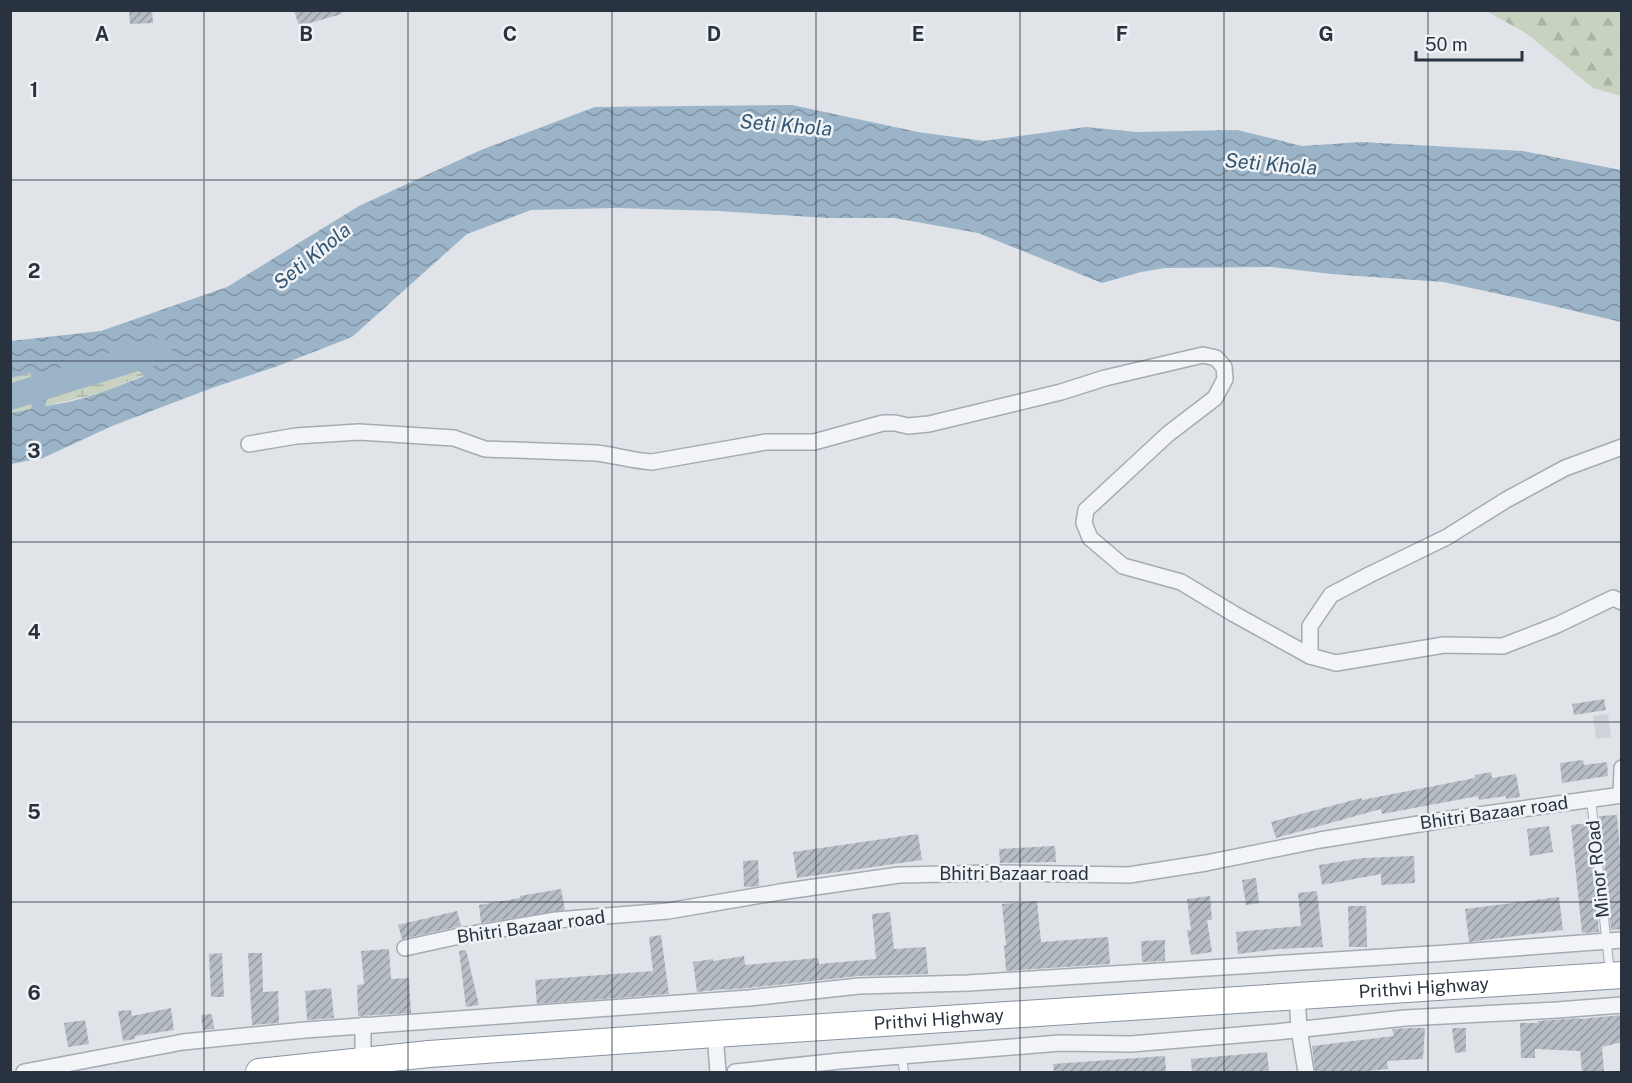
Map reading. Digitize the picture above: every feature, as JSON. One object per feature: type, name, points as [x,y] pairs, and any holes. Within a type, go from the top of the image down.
[{"type":"highway","name":"Prithvi Highway","points":[[259,1072],[429,1054],[1618,976]]},
{"type":"street","points":[[249,444],[296,436],[359,432],[454,438],[485,449],[609,454],[639,462],[652,462],[766,442],[814,442],[884,423],[908,426],[929,424],[1203,355],[1215,358],[1224,367],[1225,379],[1215,398],[1168,434],[1086,510],[1084,523],[1090,538],[1123,566],[1181,582],[1310,656],[1336,663],[1444,645],[1503,646],[1557,625],[1613,598],[1622,602]]},
{"type":"street","points":[[1310,656],[1310,626],[1331,596],[1446,537],[1506,500],[1565,468],[1622,447]]},
{"type":"street","points":[[1621,795],[1622,768]]},
{"type":"street","name":"Bhitri Bazaar road","points":[[405,948],[556,920],[668,911],[899,875],[1129,874],[1206,863],[1320,840],[1621,795]]},
{"type":"street","points":[[24,1072],[183,1042],[363,1025],[749,998],[859,986],[1003,981],[1614,940]]},
{"type":"street","points":[[1297,996],[1299,1029],[1306,1072]]},
{"type":"street","points":[[735,1072],[1060,1043],[1131,1044],[1405,1018],[1622,1005]]},
{"type":"street","points":[[363,1025],[363,1061]]},
{"type":"street","points":[[715,1034],[718,1072]]},
{"type":"lane","name":"Minor ROad","points":[[1591,799],[1618,976]]},
{"type":"lane","points":[[902,1056],[904,1072]]},
{"type":"shaded area","points":[[1608,714],[1611,737],[1596,739],[1593,716]]},
{"type":"green space","points":[[1486,11],[1621,11],[1621,96],[1593,88],[1526,33]]},
{"type":"green space","points":[[130,361],[144,375],[101,393],[45,406],[54,379],[84,365]]},
{"type":"green space","points":[[31,372],[34,386],[31,409],[11,413],[11,378]]},
{"type":"water","points":[[792,105],[918,132],[984,141],[1086,127],[1136,132],[1237,130],[1302,146],[1362,142],[1523,151],[1621,170],[1621,322],[1443,282],[1331,274],[1272,267],[1165,268],[1102,283],[978,233],[894,218],[827,218],[718,211],[616,208],[531,210],[467,234],[352,337],[112,426],[43,458],[11,464],[11,413],[31,409],[34,386],[30,373],[11,378],[11,341],[101,331],[227,287],[359,206],[481,150],[595,107]],"holes":[[[130,361],[144,376],[83,398],[45,406],[54,379],[84,365]]]},
{"type":"building","points":[[129,10],[152,10],[153,23],[130,24]]},
{"type":"building","points":[[294,10],[341,10],[342,14],[299,26]]},
{"type":"building","points":[[1604,699],[1606,710],[1574,715],[1572,704]]},
{"type":"building","points":[[1583,760],[1584,765],[1607,762],[1608,776],[1562,783],[1560,763]]},
{"type":"building","points":[[1491,772],[1492,778],[1516,774],[1520,797],[1506,799],[1506,796],[1479,800],[1478,796],[1382,814],[1381,809],[1276,838],[1271,822],[1361,798],[1362,800],[1475,778],[1475,775]]},
{"type":"building","points":[[1617,815],[1622,871],[1622,929],[1611,930],[1599,816]]},
{"type":"building","points":[[1588,823],[1599,932],[1582,933],[1571,825]]},
{"type":"building","points":[[1549,826],[1553,852],[1530,856],[1527,829]]},
{"type":"building","points":[[918,834],[922,860],[797,878],[793,852]]},
{"type":"building","points":[[1055,846],[1056,862],[1000,863],[999,849]]},
{"type":"building","points":[[1414,856],[1415,883],[1381,885],[1381,874],[1322,885],[1319,865],[1363,858]]},
{"type":"building","points":[[758,860],[759,886],[744,887],[743,861]]},
{"type":"building","points":[[1256,878],[1259,903],[1246,905],[1242,880]]},
{"type":"building","points":[[561,889],[565,910],[481,923],[479,905]]},
{"type":"building","points":[[1317,891],[1323,947],[1238,954],[1236,932],[1301,926],[1298,893]]},
{"type":"building","points":[[1210,896],[1212,920],[1207,920],[1212,952],[1191,955],[1187,930],[1191,930],[1187,899]]},
{"type":"building","points":[[1559,897],[1563,930],[1469,942],[1465,909]]},
{"type":"building","points":[[1037,901],[1041,942],[1108,937],[1110,964],[1006,971],[1002,904]]},
{"type":"building","points":[[1348,906],[1366,906],[1367,947],[1349,947]]},
{"type":"building","points":[[457,911],[461,926],[402,939],[398,925]]},
{"type":"building","points":[[890,912],[894,949],[926,947],[928,974],[858,976],[697,992],[693,962],[744,956],[745,965],[818,958],[819,964],[876,959],[872,914]]},
{"type":"building","points":[[661,935],[669,994],[537,1004],[535,980],[653,971],[649,937]]},
{"type":"building","points":[[1165,940],[1165,961],[1142,962],[1141,941]]},
{"type":"building","points":[[389,949],[391,979],[409,978],[411,1013],[358,1016],[357,985],[364,984],[361,951]]},
{"type":"building","points":[[466,950],[479,1005],[466,1007],[459,951]]},
{"type":"building","points":[[222,953],[224,997],[211,997],[209,954]]},
{"type":"building","points":[[248,953],[262,953],[263,992],[278,991],[279,1023],[252,1025]]},
{"type":"building","points":[[331,988],[334,1018],[307,1020],[305,991]]},
{"type":"building","points":[[171,1008],[174,1030],[135,1036],[135,1039],[123,1041],[118,1011],[131,1010],[132,1016]]},
{"type":"building","points":[[212,1014],[214,1029],[203,1030],[201,1015]]},
{"type":"building","points":[[1622,1015],[1622,1042],[1602,1047],[1604,1072],[1582,1072],[1580,1051],[1535,1049],[1535,1058],[1521,1058],[1520,1023]]},
{"type":"building","points":[[85,1020],[89,1044],[68,1047],[64,1023]]},
{"type":"building","points":[[1425,1028],[1423,1059],[1387,1061],[1388,1069],[1359,1072],[1315,1072],[1312,1046],[1394,1036],[1392,1029]]},
{"type":"building","points":[[1452,1028],[1466,1028],[1466,1052],[1455,1053]]},
{"type":"building","points":[[1267,1052],[1269,1072],[1192,1072],[1191,1059]]},
{"type":"building","points":[[1165,1056],[1166,1072],[1054,1072],[1053,1064]]},
{"type":"waterway","name":"Seti Khola","points":[[10,397],[159,351]]}]
